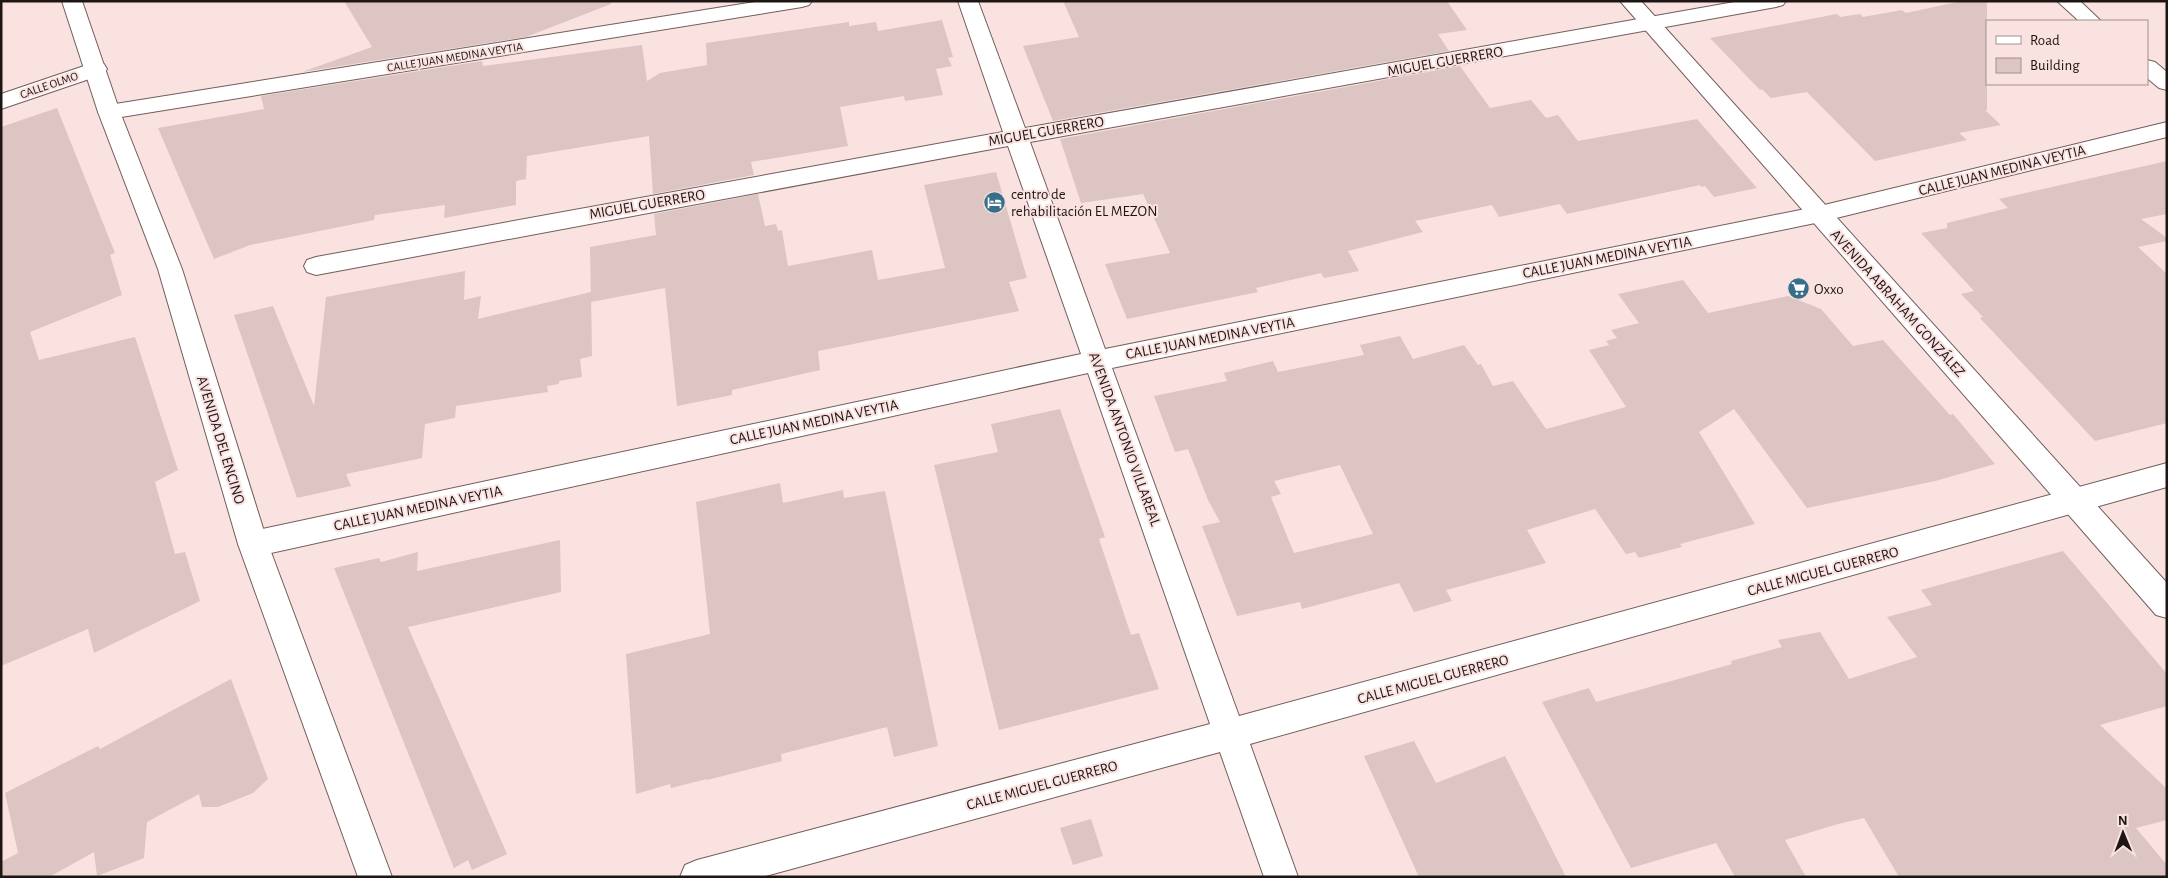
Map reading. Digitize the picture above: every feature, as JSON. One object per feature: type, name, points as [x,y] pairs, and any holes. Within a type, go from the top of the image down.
[{"type":"street","name":"AVENIDA DEL ENCINO","points":[[72,1],[109,112],[170,269],[253,544],[375,877]]},
{"type":"street","name":"CALLE JUAN MEDINA VEYTIA","points":[[109,112],[802,1]]},
{"type":"street","name":"AVENIDA ANTONIO VILLAREAL","points":[[968,1],[1281,877]]},
{"type":"street","name":"AVENIDA ABRAHAM GONZÁLEZ","points":[[1630,1],[2167,605]]},
{"type":"street","name":"MIGUEL GUERRERO","points":[[316,266],[1016,136],[1651,25],[1776,1]]},
{"type":"street","points":[[2066,1],[2090,20]]},
{"type":"street","points":[[2148,68],[2167,83]]},
{"type":"street","name":"CALLE OLMO","points":[[1,102],[96,69]]},
{"type":"street","name":"CALLE JUAN MEDINA VEYTIA","points":[[253,544],[1097,361],[1820,214],[2167,130]]},
{"type":"street","name":"CALLE MIGUEL GUERRERO","points":[[697,877],[1230,734],[2075,502],[2167,475]]},
{"type":"building","points":[[344,1],[611,1],[611,4],[526,37],[302,72],[372,47]]},
{"type":"building","points":[[1063,1],[1447,1],[1467,30],[1438,34],[1449,51],[1053,121],[1023,46],[1079,37]]},
{"type":"building","points":[[1962,1],[1987,1],[1987,110],[1985,110],[2001,125],[1959,133],[1967,140],[1875,161],[1807,92],[1771,98],[1762,89],[1760,90],[1710,38],[1837,14],[1840,17],[1860,14],[1863,17],[1902,10],[1906,13]]},
{"type":"building","points":[[942,20],[953,57],[948,58],[952,66],[936,69],[943,95],[905,101],[904,96],[840,107],[848,146],[751,162],[754,175],[653,194],[649,136],[527,156],[526,179],[516,181],[516,205],[444,218],[445,205],[375,215],[374,220],[250,245],[214,259],[158,128],[264,109],[261,96],[482,61],[483,66],[642,45],[647,81],[660,73],[707,65],[706,43],[849,22],[849,26],[876,22],[878,31]]},
{"type":"building","points":[[1460,66],[1490,108],[1531,100],[1546,118],[1558,115],[1578,141],[1697,119],[1757,188],[1714,197],[1705,186],[1701,187],[1700,185],[1567,214],[1560,204],[1499,217],[1492,205],[1415,221],[1423,232],[1348,251],[1359,271],[1324,278],[1321,273],[1256,288],[1258,292],[1127,319],[1105,264],[1170,253],[1143,194],[1081,203],[1060,139]]},
{"type":"building","points":[[57,108],[115,253],[110,255],[122,295],[30,332],[39,360],[135,337],[178,470],[155,482],[175,554],[185,552],[200,601],[94,653],[88,629],[1,666],[1,127]]},
{"type":"building","points":[[2167,161],[2167,214],[2141,219],[2167,238],[2167,241],[2138,247],[2167,274],[2167,423],[2095,441],[1980,318],[1983,317],[1961,294],[1974,291],[1921,233],[1947,228],[1947,223],[2008,208],[1999,199]]},
{"type":"building","points":[[996,172],[1027,278],[1009,282],[1019,311],[818,351],[820,370],[732,390],[732,395],[677,406],[665,288],[591,302],[590,247],[656,235],[654,214],[758,194],[765,226],[776,224],[778,231],[782,230],[788,266],[872,250],[878,280],[945,268],[924,185]]},
{"type":"building","points":[[465,271],[464,300],[481,296],[478,319],[591,292],[592,356],[580,359],[582,377],[559,381],[559,384],[547,386],[548,392],[456,406],[455,418],[425,424],[422,458],[346,474],[351,486],[297,498],[234,315],[273,306],[314,406],[326,297]]},
{"type":"building","points":[[1683,280],[1708,313],[1788,296],[1821,309],[1853,346],[1883,340],[1950,415],[1953,414],[1995,464],[1935,481],[1807,508],[1734,409],[1699,432],[1755,524],[1680,544],[1682,547],[1639,558],[1635,552],[1626,554],[1595,509],[1527,530],[1546,563],[1446,590],[1452,601],[1414,612],[1399,583],[1302,609],[1300,602],[1237,616],[1202,526],[1220,522],[1208,500],[1188,449],[1175,452],[1154,396],[1227,381],[1224,373],[1273,361],[1278,372],[1364,355],[1360,345],[1400,336],[1413,359],[1464,345],[1478,365],[1481,364],[1493,386],[1513,381],[1546,429],[1626,407],[1589,350],[1609,345],[1606,341],[1617,338],[1611,330],[1639,323],[1618,294]],"holes":[[[1340,465],[1373,534],[1294,553],[1271,497],[1281,494],[1274,481]]]},
{"type":"building","points":[[1060,409],[1105,537],[1099,539],[1131,635],[1139,633],[1159,689],[999,730],[934,465],[998,452],[991,424]]},
{"type":"building","points":[[780,483],[783,503],[843,490],[844,498],[885,491],[938,746],[894,757],[887,727],[781,754],[782,761],[671,788],[670,784],[636,794],[626,654],[710,634],[696,502]]},
{"type":"building","points":[[560,540],[561,592],[408,627],[507,854],[472,870],[468,860],[454,868],[334,568],[379,558],[381,562],[418,552],[417,571]]},
{"type":"building","points":[[2063,551],[2167,674],[2167,706],[2100,725],[2167,789],[2167,820],[2136,828],[2167,865],[2167,877],[1899,877],[1864,818],[1785,840],[1806,877],[1735,877],[1716,843],[1631,868],[1542,702],[1589,688],[1596,702],[1732,664],[1731,661],[1782,647],[1778,640],[1820,632],[1849,679],[1917,657],[1887,617],[1932,605],[1921,590]]},
{"type":"building","points":[[231,679],[268,779],[253,793],[218,807],[202,807],[199,794],[147,822],[144,858],[97,876],[94,852],[49,877],[1,877],[1,862],[18,853],[5,793],[98,746],[100,749]]},
{"type":"building","points":[[1414,741],[1436,783],[1505,756],[1566,877],[1419,877],[1364,756]]},
{"type":"building","points":[[1091,819],[1103,856],[1073,865],[1060,828]]},
{"type":"place","name":"centro de rehabilitación EL MEZON","points":[[995,203]]},
{"type":"place","name":"Oxxo","points":[[1798,289]]}]
